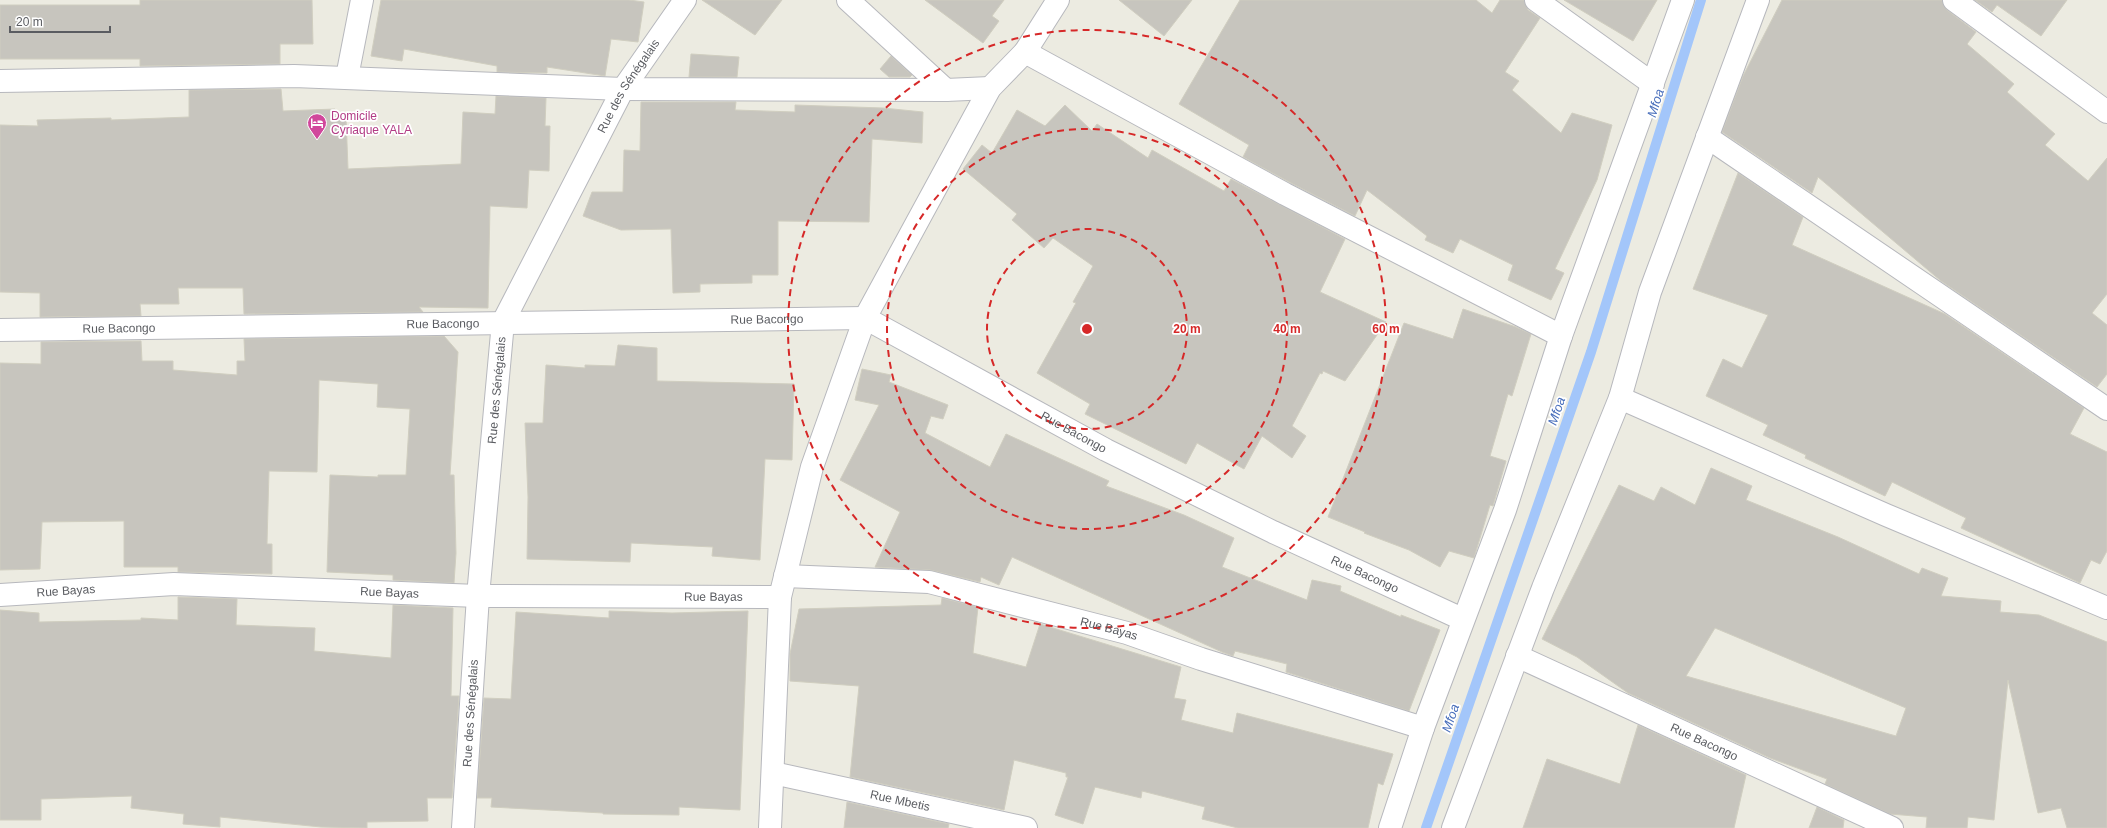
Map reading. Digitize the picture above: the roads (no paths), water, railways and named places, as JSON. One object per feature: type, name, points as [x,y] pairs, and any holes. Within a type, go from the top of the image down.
[{"type":"street","points":[[347,77],[362,0]]},
{"type":"street","name":"Rue des Sénégalais","points":[[463,828],[478,596],[503,322],[623,89],[685,0]]},
{"type":"street","points":[[848,0],[946,90]]},
{"type":"street","points":[[770,828],[780,597],[812,467],[865,318],[990,88],[1025,52],[1058,0]]},
{"type":"street","points":[[1536,0],[1653,84]]},
{"type":"street","points":[[1390,828],[1423,728],[1462,619],[1505,510],[1561,336],[1683,0]]},
{"type":"street","points":[[1453,828],[1517,656],[1620,398],[1650,292],[1758,0]]},
{"type":"street","points":[[1954,0],[2107,112]]},
{"type":"street","points":[[1025,52],[1285,194],[1561,336]]},
{"type":"street","points":[[0,82],[347,77],[623,89],[946,90],[990,88]]},
{"type":"street","points":[[1707,137],[2107,409]]},
{"type":"street","name":"Rue Bacongo","points":[[0,330],[865,318],[1106,450],[1272,532],[1462,619]]},
{"type":"street","points":[[1620,398],[1886,516],[2107,608]]},
{"type":"street","name":"Rue Bayas","points":[[785,576],[929,582],[1127,633],[1201,659],[1423,728]]},
{"type":"street","name":"Rue Bayas","points":[[0,595],[174,584],[478,596],[780,597]]},
{"type":"street","name":"Rue Bacongo","points":[[1517,656],[1892,828]]},
{"type":"street","name":"Rue Mbetis","points":[[773,773],[1026,828]]},
{"type":"waterway","name":"Mfoa","points":[[1426,828],[1591,352],[1701,0]]},
{"type":"place","name":"Domicile Cyriaque YALA","points":[[317,140]]}]
